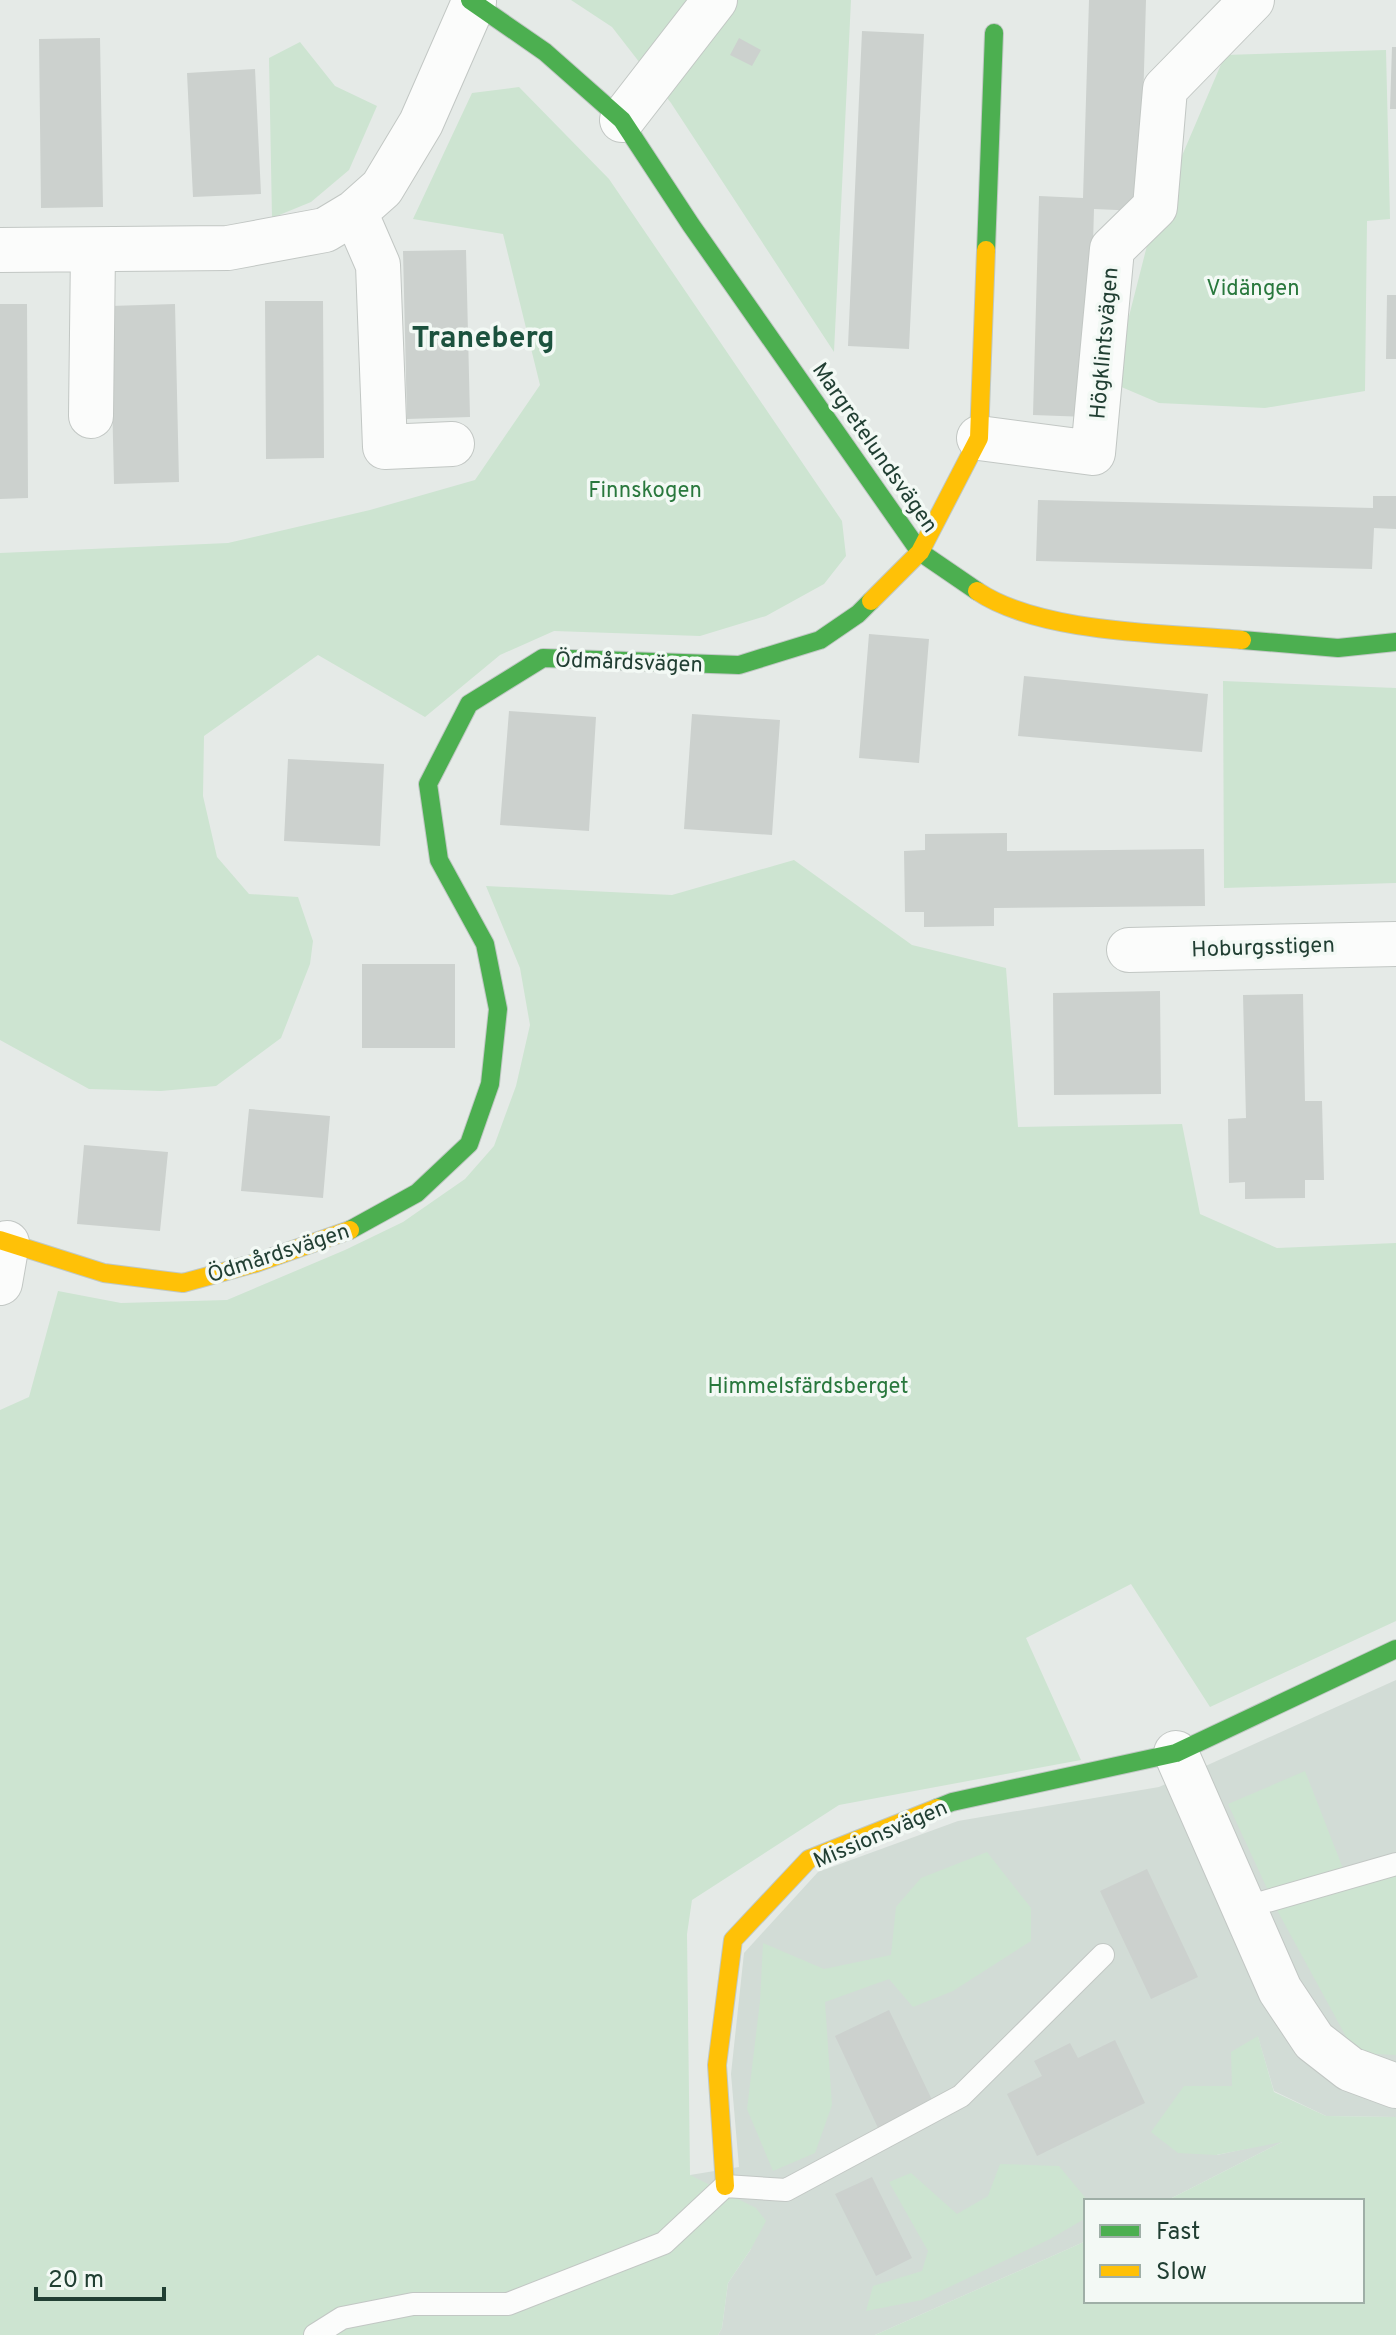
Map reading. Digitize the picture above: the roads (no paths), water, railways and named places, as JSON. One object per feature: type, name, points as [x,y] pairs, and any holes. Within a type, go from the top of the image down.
[{"type":"street","points":[[622,120],[715,0]]},
{"type":"street","name":"Högklintsvägen","points":[[979,438],[1093,453],[1112,249],[1155,207],[1165,89],[1252,0]]},
{"type":"street","points":[[0,250],[228,248],[325,230],[355,212],[382,188],[421,123],[472,1]]},
{"type":"street","name":"Margretelundsvägen","points":[[472,1],[545,52],[622,120],[691,225],[920,552],[995,603],[1076,626],[1338,648],[1396,642]]},
{"type":"street","points":[[920,552],[979,438],[994,33]]},
{"type":"street","points":[[355,212],[378,265],[385,447],[452,444]]},
{"type":"street","points":[[91,416],[93,250]]},
{"type":"street","name":"Ödmårdsvägen","points":[[2,1255],[183,1283],[256,1263],[345,1233],[417,1193],[469,1144],[490,1084],[498,1009],[485,944],[439,860],[428,784],[469,704],[543,658],[739,665],[820,640],[858,614],[920,552]]},
{"type":"street","name":"Hoburgsstigen","points":[[1129,950],[1396,944]]},
{"type":"street","name":"Missionsvägen","points":[[725,2186],[717,2065],[733,1940],[809,1859],[952,1802],[1176,1753],[1396,1649]]},
{"type":"street","points":[[1176,1753],[1280,1990],[1314,2041],[1350,2069],[1396,2086]]},
{"type":"lane","points":[[1243,1908],[1396,1864]]},
{"type":"lane","points":[[315,2335],[342,2318],[413,2304],[508,2304],[664,2243],[725,2186],[786,2190],[961,2096],[1103,1955]]},
{"type":"district","name":"Traneberg","points":[[483,337]]},
{"type":"park label","name":"Vidängen","points":[[1253,287]]},
{"type":"park label","name":"Finnskogen","points":[[645,489]]},
{"type":"park label","name":"Himmelsfärdsberget","points":[[808,1385]]}]
